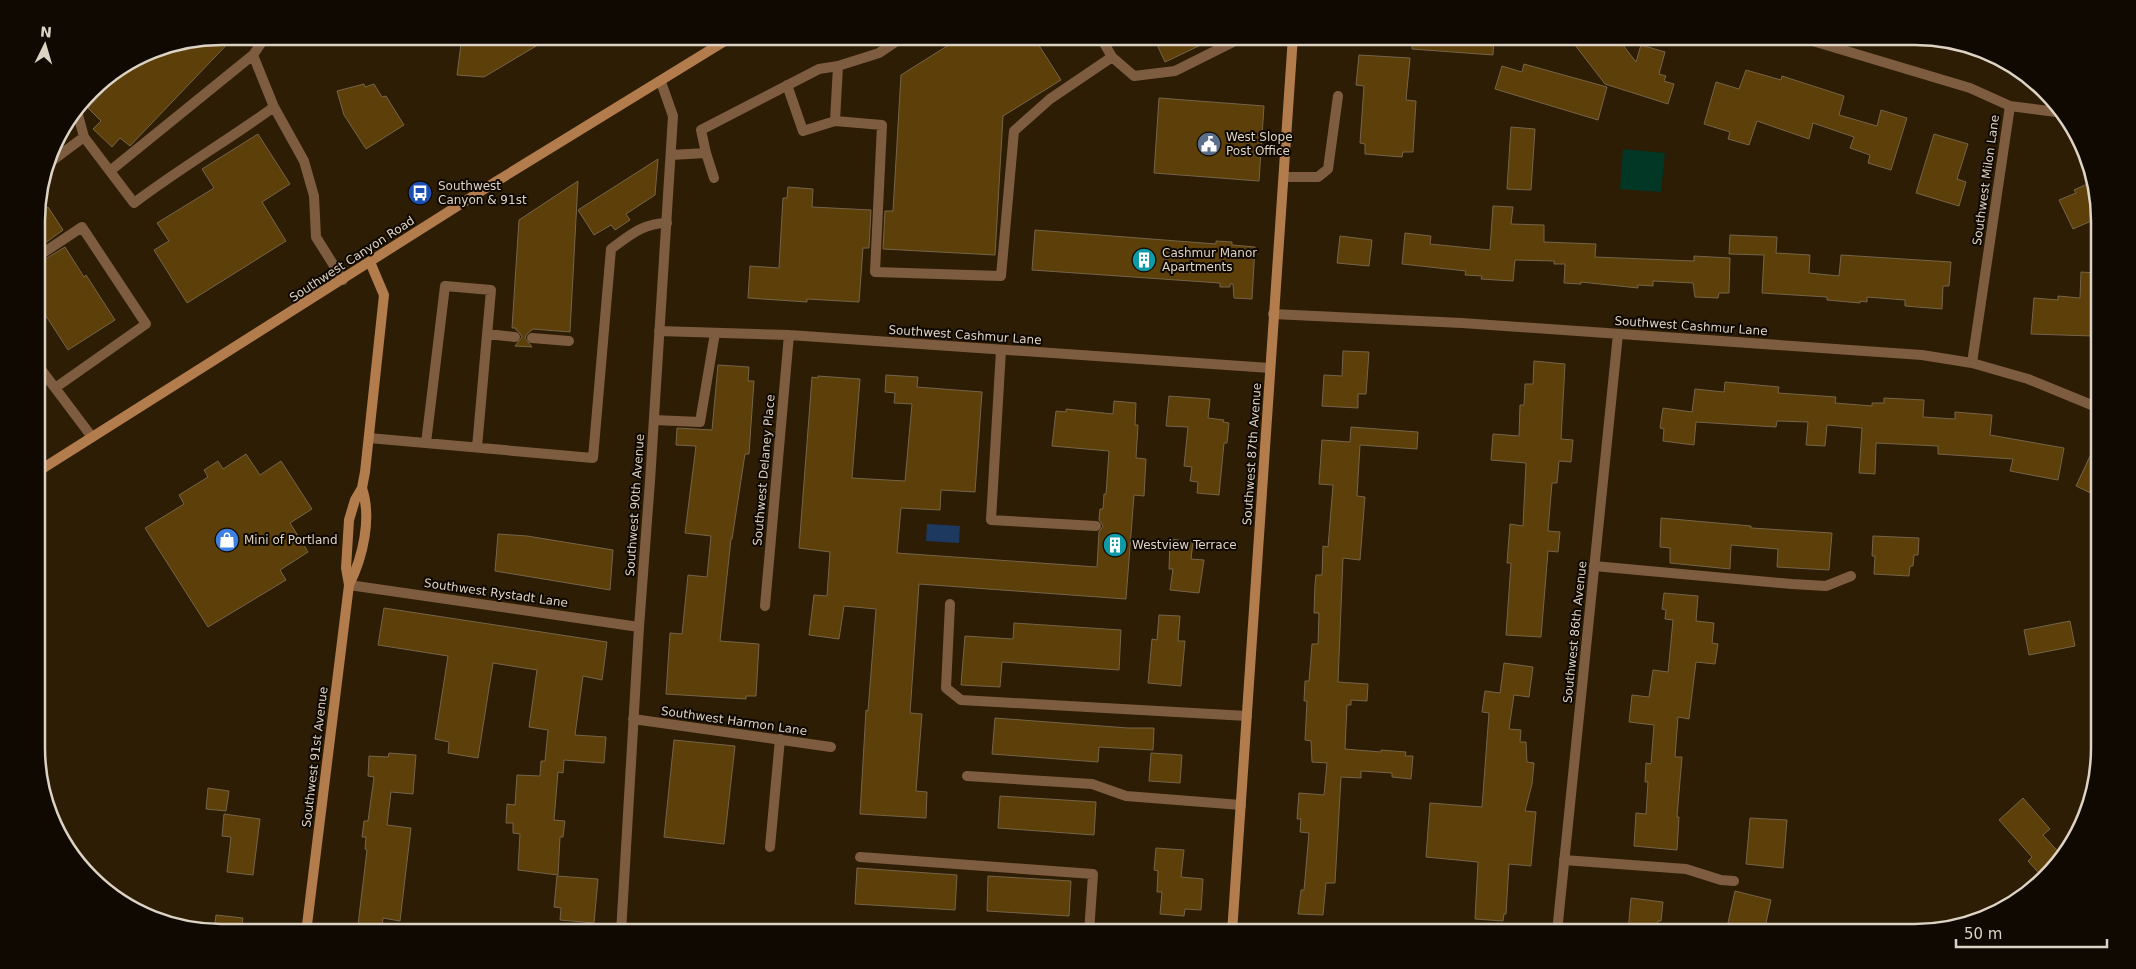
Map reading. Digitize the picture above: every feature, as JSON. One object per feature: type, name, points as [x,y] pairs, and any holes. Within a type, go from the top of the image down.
[{"type":"street","points":[[110,171],[253,55],[260,45]]},
{"type":"street","name":"Southwest Canyon Road","points":[[45,467],[489,186],[719,45]]},
{"type":"street","points":[[714,178],[701,130],[819,69],[838,66],[879,53],[891,45]]},
{"type":"street","points":[[1105,45],[1112,57],[1134,76],[1175,71],[1228,45]]},
{"type":"street","name":"Southwest 87th Avenue","points":[[1233,924],[1292,45]]},
{"type":"street","name":"Southwest Milon Lane","points":[[1826,45],[1970,88],[2010,106],[1972,363]]},
{"type":"street","points":[[253,55],[274,107],[304,161],[314,196],[316,237],[343,280]]},
{"type":"street","points":[[787,85],[802,131],[835,121],[882,125],[875,272],[1001,276],[1014,131],[1050,99],[1112,57]]},
{"type":"street","points":[[835,121],[838,66]]},
{"type":"street","name":"Southwest 90th Avenue","points":[[622,924],[633,720],[673,116],[661,82]]},
{"type":"street","points":[[1284,177],[1318,177],[1328,169],[1338,96]]},
{"type":"street","points":[[2010,106],[2053,112]]},
{"type":"street","points":[[79,117],[84,137],[134,203],[167,178],[232,137],[274,107]]},
{"type":"street","points":[[57,157],[84,137]]},
{"type":"street","points":[[671,155],[706,153]]},
{"type":"street","points":[[369,438],[594,458],[610,249],[638,229],[655,223],[666,223]]},
{"type":"street","points":[[45,252],[82,227],[146,324],[55,388]]},
{"type":"street","name":"Southwest 91st Avenue","points":[[307,924],[349,585],[346,568],[349,520],[355,500],[362,488],[384,295],[370,262]]},
{"type":"street","points":[[426,443],[445,286],[491,290],[477,447]]},
{"type":"street","name":"Southwest Cashmur Lane","points":[[1273,314],[1618,334],[1922,355],[1972,363],[2028,379],[2091,405]]},
{"type":"street","name":"Southwest Cashmur Lane","points":[[659,331],[789,336],[1270,368]]},
{"type":"street","points":[[654,420],[700,422],[714,333]]},
{"type":"street","points":[[487,334],[515,337]]},
{"type":"street","name":"Southwest 86th Avenue","points":[[1558,924],[1618,334]]},
{"type":"street","name":"Southwest Delaney Place","points":[[765,606],[789,336]]},
{"type":"street","points":[[532,338],[569,341]]},
{"type":"street","points":[[1001,350],[991,520],[1096,526]]},
{"type":"street","points":[[45,375],[92,438]]},
{"type":"street","name":"Southwest 91st Avenue","points":[[349,585],[357,569],[364,535],[366,501],[362,488]]},
{"type":"street","points":[[1594,566],[1800,585],[1826,586],[1851,576]]},
{"type":"street","name":"Southwest Rystadt Lane","points":[[349,585],[639,627]]},
{"type":"street","points":[[950,604],[946,688],[961,700],[1247,716]]},
{"type":"street","name":"Southwest Harmon Lane","points":[[633,720],[831,747]]},
{"type":"street","points":[[770,847],[780,739]]},
{"type":"street","points":[[968,776],[1092,784],[1126,796],[1241,805]]},
{"type":"street","points":[[860,857],[1093,874],[1090,924]]},
{"type":"street","points":[[1564,860],[1686,869],[1721,880],[1734,881]]},
{"type":"green space","points":[[1623,149],[1665,153],[1661,192],[1620,189]]},
{"type":"water","points":[[927,524],[960,526],[959,543],[926,541]]},
{"type":"building","points":[[226,45],[130,146],[120,138],[112,147],[93,129],[101,121],[88,108],[114,81],[143,63],[164,54],[187,48]]},
{"type":"building","points":[[461,45],[538,45],[484,77],[457,75]]},
{"type":"building","points":[[949,45],[1039,45],[1061,80],[1003,116],[995,255],[883,249],[885,211],[893,211],[901,75]]},
{"type":"building","points":[[1157,45],[1201,45],[1165,62]]},
{"type":"building","points":[[1412,45],[1494,45],[1493,55],[1412,49]]},
{"type":"building","points":[[1575,45],[1623,45],[1636,62],[1641,45],[1665,52],[1659,74],[1666,76],[1664,81],[1674,84],[1668,104],[1605,84]]},
{"type":"building","points":[[1359,55],[1410,58],[1406,100],[1416,101],[1413,152],[1403,152],[1402,157],[1365,154],[1365,144],[1360,143],[1364,86],[1356,85]]},
{"type":"building","points":[[1524,64],[1607,87],[1598,120],[1495,89],[1502,66],[1522,72]]},
{"type":"building","points":[[1746,70],[1781,80],[1782,76],[1844,96],[1839,115],[1877,126],[1881,110],[1907,118],[1891,170],[1868,163],[1870,155],[1850,148],[1854,137],[1813,123],[1809,139],[1757,121],[1749,145],[1728,139],[1730,132],[1704,124],[1716,82],[1739,89]]},
{"type":"building","points":[[364,84],[365,87],[374,84],[382,97],[386,96],[404,125],[366,149],[344,115],[337,91]]},
{"type":"building","name":"West Slope Post Office","points":[[1159,98],[1264,106],[1259,181],[1154,173]]},
{"type":"building","points":[[1511,127],[1535,129],[1531,190],[1507,189]]},
{"type":"building","points":[[258,134],[290,184],[262,202],[286,241],[187,303],[154,250],[169,241],[157,223],[214,188],[202,169]]},
{"type":"building","points":[[1934,134],[1968,144],[1957,179],[1966,182],[1959,206],[1916,193]]},
{"type":"building","points":[[658,159],[655,195],[626,214],[630,220],[615,230],[611,225],[594,235],[578,210]]},
{"type":"building","points":[[578,181],[570,332],[533,329],[525,338],[532,347],[515,346],[522,337],[516,328],[512,328],[519,220]]},
{"type":"building","points":[[2087,184],[2091,221],[2073,229],[2059,200],[2076,193],[2074,190]]},
{"type":"building","points":[[788,187],[813,189],[812,207],[871,210],[869,248],[863,248],[859,302],[807,299],[807,302],[748,298],[750,266],[779,268],[783,198],[787,198]]},
{"type":"building","points":[[1493,206],[1513,207],[1511,224],[1544,225],[1544,242],[1596,244],[1595,257],[1694,261],[1694,256],[1730,258],[1729,293],[1719,293],[1718,298],[1695,297],[1693,283],[1653,281],[1653,286],[1638,285],[1638,288],[1581,282],[1581,284],[1564,283],[1565,264],[1554,264],[1554,261],[1515,260],[1513,281],[1481,279],[1482,276],[1465,275],[1466,271],[1402,264],[1405,233],[1431,236],[1430,244],[1490,250]]},
{"type":"building","points":[[48,207],[63,230],[45,243],[45,209]]},
{"type":"building","name":"Cashmur Manor Apartments","points":[[1035,230],[1216,244],[1216,241],[1232,242],[1232,245],[1255,247],[1252,299],[1234,298],[1233,284],[1230,284],[1230,287],[1220,287],[1220,283],[1032,270]]},
{"type":"building","points":[[1730,235],[1777,237],[1776,253],[1810,255],[1809,273],[1839,276],[1841,255],[1951,262],[1949,286],[1943,286],[1942,309],[1905,306],[1905,300],[1867,297],[1867,302],[1860,301],[1860,303],[1827,300],[1827,297],[1762,293],[1764,255],[1729,254]]},
{"type":"building","points":[[1340,236],[1372,240],[1369,266],[1337,263]]},
{"type":"building","points":[[65,247],[84,277],[86,275],[115,320],[68,350],[45,314],[45,259]]},
{"type":"building","points":[[2081,272],[2091,273],[2091,336],[2031,334],[2034,298],[2058,300],[2058,296],[2080,298]]},
{"type":"building","points":[[1343,351],[1369,352],[1366,394],[1358,394],[1358,408],[1322,406],[1324,375],[1342,376]]},
{"type":"building","points":[[1534,361],[1565,364],[1561,439],[1573,440],[1571,462],[1559,461],[1557,483],[1552,483],[1548,531],[1560,532],[1558,552],[1548,551],[1541,637],[1506,635],[1511,563],[1507,563],[1510,524],[1523,526],[1526,463],[1491,460],[1493,434],[1519,436],[1520,405],[1524,405],[1525,384],[1533,384]]},
{"type":"building","points":[[718,365],[749,367],[748,381],[754,381],[749,454],[745,454],[731,539],[720,641],[759,644],[756,696],[746,696],[746,699],[666,694],[670,633],[682,634],[688,575],[707,577],[711,536],[685,533],[696,446],[676,445],[677,428],[712,430]]},
{"type":"building","points":[[886,375],[918,377],[917,387],[982,392],[975,492],[941,490],[940,510],[901,508],[897,553],[1097,567],[1099,532],[1103,526],[1099,520],[1100,509],[1103,509],[1104,494],[1106,494],[1109,451],[1052,446],[1056,411],[1066,412],[1066,409],[1113,414],[1114,401],[1136,403],[1135,425],[1138,425],[1136,458],[1146,459],[1144,496],[1134,495],[1126,599],[919,584],[910,713],[922,714],[916,791],[927,792],[926,818],[860,814],[866,710],[868,711],[876,609],[844,606],[839,639],[809,635],[814,595],[827,596],[830,552],[799,548],[812,377],[860,379],[852,478],[905,481],[912,404],[894,403],[895,393],[885,392]]},
{"type":"building","points":[[1725,382],[1779,387],[1778,393],[1836,397],[1835,403],[1872,406],[1872,403],[1884,403],[1884,398],[1924,400],[1923,417],[1955,419],[1955,412],[1992,415],[1990,435],[2064,448],[2058,480],[2010,471],[2013,459],[1938,454],[1938,446],[1876,443],[1875,474],[1859,473],[1862,428],[1827,425],[1825,446],[1806,445],[1808,422],[1777,421],[1776,427],[1696,422],[1694,445],[1663,441],[1664,429],[1660,428],[1663,408],[1692,412],[1695,389],[1724,392]]},
{"type":"building","points":[[1169,396],[1210,399],[1208,418],[1224,420],[1223,422],[1229,423],[1227,443],[1224,443],[1219,495],[1197,493],[1198,482],[1190,481],[1192,467],[1184,466],[1188,427],[1166,426]]},
{"type":"building","points":[[1351,427],[1418,432],[1417,449],[1360,445],[1357,496],[1365,497],[1360,560],[1343,558],[1338,682],[1368,684],[1367,701],[1351,700],[1351,705],[1347,705],[1345,749],[1406,752],[1405,756],[1413,756],[1411,779],[1392,777],[1392,773],[1361,771],[1361,778],[1341,777],[1335,883],[1326,883],[1323,915],[1298,914],[1301,890],[1304,890],[1309,833],[1300,832],[1301,819],[1297,819],[1299,793],[1324,795],[1327,763],[1312,762],[1311,741],[1305,740],[1307,701],[1304,701],[1305,681],[1309,681],[1312,644],[1318,644],[1319,613],[1314,613],[1315,584],[1316,575],[1322,575],[1323,546],[1328,547],[1333,485],[1319,484],[1322,440],[1350,442]]},
{"type":"building","name":"Mini of Portland","points":[[246,454],[260,475],[281,461],[312,509],[290,523],[308,552],[280,570],[286,580],[208,627],[145,528],[184,504],[179,495],[208,477],[204,470],[218,461],[223,469]]},
{"type":"building","points":[[2091,454],[2091,493],[2076,486]]},
{"type":"building","points":[[1661,518],[1751,526],[1751,528],[1832,533],[1829,570],[1777,567],[1778,549],[1731,545],[1730,569],[1670,563],[1670,548],[1660,547]]},
{"type":"building","points":[[498,534],[527,536],[613,550],[610,590],[495,571]]},
{"type":"building","points":[[1873,536],[1919,538],[1918,555],[1914,555],[1913,566],[1910,566],[1909,576],[1874,574],[1875,556],[1872,556]]},
{"type":"building","points":[[1170,539],[1193,542],[1191,559],[1204,560],[1199,593],[1170,590],[1173,569],[1169,569]]},
{"type":"building","points":[[1664,593],[1698,596],[1696,621],[1714,623],[1712,643],[1718,644],[1715,664],[1696,662],[1689,719],[1678,717],[1675,757],[1682,757],[1677,817],[1679,817],[1677,850],[1634,846],[1636,813],[1646,814],[1648,782],[1645,782],[1646,763],[1651,764],[1654,725],[1629,722],[1632,695],[1649,697],[1653,670],[1668,672],[1673,620],[1665,619],[1666,610],[1662,609]]},
{"type":"building","points":[[384,608],[607,642],[602,680],[583,676],[575,735],[606,737],[604,763],[564,760],[563,773],[558,772],[554,820],[565,821],[563,837],[560,837],[558,875],[518,870],[520,834],[513,833],[513,823],[506,823],[507,804],[515,805],[517,775],[540,776],[541,761],[545,761],[548,730],[529,727],[537,670],[493,663],[478,758],[448,753],[449,742],[435,739],[448,656],[378,645]]},
{"type":"building","points":[[1159,615],[1180,616],[1178,641],[1185,641],[1181,686],[1148,683],[1152,639],[1157,640]]},
{"type":"building","points":[[2070,621],[2075,646],[2029,655],[2024,630]]},
{"type":"building","points":[[1014,623],[1121,630],[1119,670],[1002,662],[1000,687],[961,685],[965,636],[1013,639]]},
{"type":"building","points":[[1504,663],[1533,667],[1529,697],[1514,695],[1509,729],[1521,730],[1520,742],[1526,742],[1527,762],[1534,763],[1532,784],[1525,811],[1536,812],[1531,866],[1509,864],[1506,914],[1504,914],[1503,921],[1475,919],[1478,862],[1426,857],[1430,803],[1482,807],[1489,713],[1482,712],[1485,691],[1500,693]]},
{"type":"building","points":[[995,718],[1128,728],[1154,728],[1153,750],[1099,747],[1098,762],[992,754]]},
{"type":"building","points":[[674,740],[735,746],[724,844],[664,837]]},
{"type":"building","points":[[389,753],[416,755],[413,794],[391,792],[387,825],[411,828],[400,921],[383,918],[382,924],[358,924],[367,850],[365,849],[366,837],[362,837],[364,821],[368,821],[374,777],[368,776],[369,756],[388,757]]},
{"type":"building","points":[[1151,753],[1182,755],[1180,783],[1149,781]]},
{"type":"building","points":[[208,788],[229,791],[226,811],[206,809]]},
{"type":"building","points":[[1000,796],[1096,802],[1094,835],[998,828]]},
{"type":"building","points":[[2023,798],[2050,829],[2043,835],[2058,851],[2039,874],[2028,861],[2032,857],[1999,820]]},
{"type":"building","points":[[224,814],[260,819],[253,875],[227,872],[231,837],[222,836]]},
{"type":"building","points":[[1750,818],[1787,820],[1783,868],[1746,864]]},
{"type":"building","points":[[1156,848],[1184,850],[1181,877],[1203,879],[1201,910],[1185,909],[1184,916],[1160,914],[1162,892],[1157,892],[1158,871],[1154,870]]},
{"type":"building","points":[[857,868],[957,875],[955,910],[855,904]]},
{"type":"building","points":[[557,876],[598,879],[594,923],[560,920],[561,908],[554,907]]},
{"type":"building","points":[[988,876],[1071,881],[1069,916],[987,911]]},
{"type":"building","points":[[1735,891],[1771,900],[1766,924],[1728,924]]},
{"type":"building","points":[[1631,898],[1663,902],[1661,921],[1658,921],[1658,924],[1629,924]]},
{"type":"building","points":[[216,915],[243,918],[242,924],[215,924]]},
{"type":"place","name":"West Slope Post Office","points":[[1209,144]]},
{"type":"place","name":"Southwest Canyon & 91st","points":[[420,193]]},
{"type":"place","name":"Cashmur Manor Apartments","points":[[1144,260]]},
{"type":"place","name":"Mini of Portland","points":[[227,540]]},
{"type":"place","name":"Westview Terrace","points":[[1115,545]]}]
